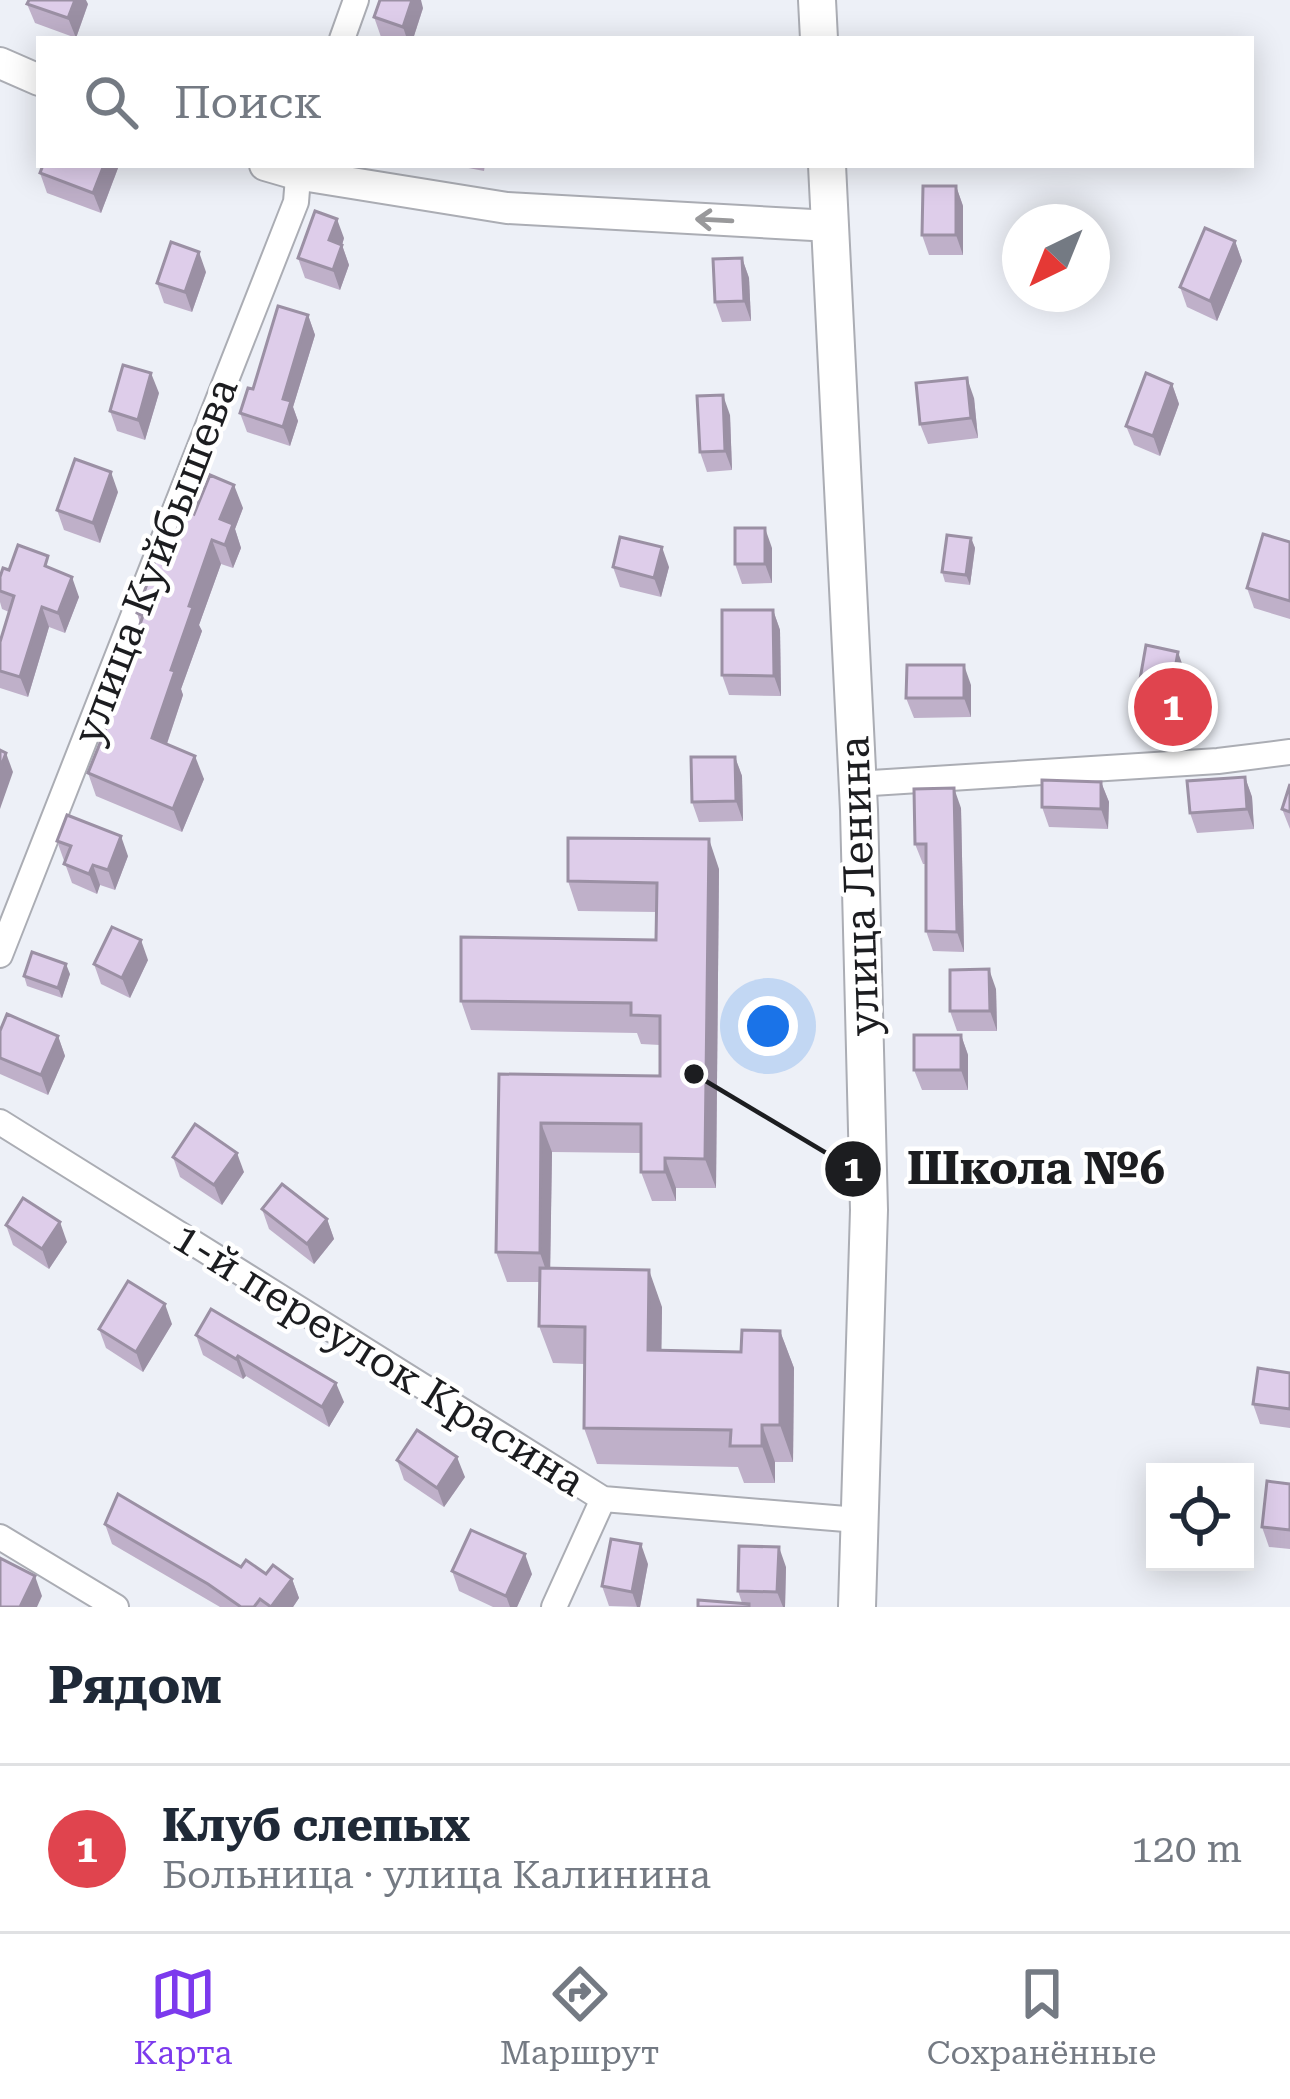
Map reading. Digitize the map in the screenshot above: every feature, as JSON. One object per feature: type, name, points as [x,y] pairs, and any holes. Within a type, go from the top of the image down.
[{"type":"main road","points":[[817,0],[820,36]]},
{"type":"main road","name":"улица Ленина","points":[[827,168],[856,784],[869,1210],[857,1607]]},
{"type":"street","points":[[343,36],[356,0]]},
{"type":"street","points":[[0,63],[36,79]]},
{"type":"street","points":[[297,170],[506,208],[831,226]]},
{"type":"street","name":"улица Куйбышева","points":[[0,955],[296,202],[297,170]]},
{"type":"street","points":[[856,784],[1218,761],[1290,752]]},
{"type":"street","name":"1-й переулок Красина","points":[[0,1122],[604,1499],[858,1520]]},
{"type":"street","points":[[554,1607],[604,1499]]},
{"type":"street","points":[[0,1538],[116,1607]]},
{"type":"building","points":[[29,0],[75,0],[68,18],[27,4]]},
{"type":"building","points":[[380,0],[412,0],[403,27],[374,17]]},
{"type":"building","points":[[42,168],[103,168],[93,193],[40,173]]},
{"type":"building","points":[[923,186],[956,186],[956,235],[922,235]]},
{"type":"building","points":[[315,211],[337,219],[329,240],[342,245],[333,270],[298,258]]},
{"type":"building","points":[[1205,228],[1235,241],[1210,301],[1180,287]]},
{"type":"building","points":[[171,242],[199,252],[185,292],[157,283]]},
{"type":"building","points":[[742,258],[744,301],[715,302],[713,259]]},
{"type":"building","points":[[278,306],[308,315],[283,399],[291,401],[283,427],[240,413],[248,388],[253,389]]},
{"type":"building","points":[[123,365],[151,373],[138,420],[110,411]]},
{"type":"building","points":[[1146,373],[1172,384],[1153,436],[1126,426]]},
{"type":"building","points":[[967,378],[971,418],[920,424],[916,383]]},
{"type":"building","points":[[723,395],[725,451],[700,452],[697,396]]},
{"type":"building","points":[[75,459],[111,472],[93,523],[57,510]]},
{"type":"building","points":[[210,475],[234,485],[220,519],[233,524],[225,545],[212,540],[152,738],[195,756],[173,809],[88,773],[115,706],[111,704],[143,616],[137,613],[158,552],[167,555],[185,509],[194,514]]},
{"type":"building","points":[[735,528],[765,528],[765,564],[735,564]]},
{"type":"building","points":[[1263,534],[1290,542],[1290,601],[1247,588]]},
{"type":"building","points":[[947,535],[971,538],[966,575],[942,572]]},
{"type":"building","points":[[620,537],[662,547],[654,578],[613,567]]},
{"type":"building","points":[[18,545],[48,556],[45,566],[72,577],[58,613],[42,607],[20,677],[0,671],[0,642],[14,596],[0,591],[0,577],[3,568],[9,570]]},
{"type":"building","points":[[722,610],[773,610],[774,676],[722,675]]},
{"type":"building","points":[[1146,645],[1178,652],[1168,708],[1136,702]]},
{"type":"building","points":[[907,665],[964,665],[964,698],[906,698]]},
{"type":"building","points":[[691,757],[735,757],[736,801],[692,802]]},
{"type":"building","points":[[1245,777],[1247,809],[1190,813],[1187,781]]},
{"type":"building","points":[[1042,780],[1101,782],[1101,809],[1042,807]]},
{"type":"building","points":[[1290,784],[1290,812],[1282,809]]},
{"type":"building","points":[[954,788],[957,932],[926,931],[926,844],[915,844],[914,789]]},
{"type":"building","points":[[67,815],[121,836],[108,870],[93,865],[89,874],[64,864],[71,846],[57,841]]},
{"type":"building","points":[[568,838],[709,839],[705,1159],[665,1158],[665,1172],[641,1172],[641,1124],[541,1123],[540,1253],[496,1252],[499,1074],[660,1076],[660,1016],[631,1015],[631,1003],[461,1001],[461,937],[656,940],[657,883],[568,881]]},
{"type":"building","points":[[112,927],[141,940],[122,978],[94,964]]},
{"type":"building","points":[[32,952],[66,964],[58,988],[24,976]]},
{"type":"building","points":[[989,969],[990,1011],[950,1011],[950,970]]},
{"type":"building","points":[[7,1014],[58,1036],[41,1075],[0,1058],[0,1031]]},
{"type":"building","points":[[914,1035],[961,1035],[961,1070],[914,1070]]},
{"type":"building","points":[[195,1124],[237,1153],[214,1185],[173,1157]]},
{"type":"building","points":[[282,1184],[327,1219],[307,1244],[262,1209]]},
{"type":"building","points":[[23,1198],[60,1222],[42,1249],[6,1225]]},
{"type":"building","points":[[540,1268],[649,1270],[648,1350],[741,1352],[742,1330],[780,1331],[780,1425],[762,1425],[762,1446],[730,1446],[731,1430],[584,1428],[585,1327],[539,1326]]},
{"type":"building","points":[[128,1281],[165,1304],[136,1352],[99,1329]]},
{"type":"building","points":[[211,1309],[336,1383],[322,1407],[196,1335]]},
{"type":"building","points":[[1258,1368],[1290,1373],[1290,1409],[1253,1404]]},
{"type":"building","points":[[417,1430],[457,1457],[437,1488],[397,1460]]},
{"type":"building","points":[[1267,1481],[1290,1484],[1290,1530],[1262,1527]]},
{"type":"building","points":[[118,1494],[241,1567],[246,1560],[266,1574],[273,1565],[292,1579],[271,1607],[260,1599],[254,1607],[241,1607],[105,1524]]},
{"type":"building","points":[[471,1530],[525,1554],[506,1596],[452,1571]]},
{"type":"building","points":[[611,1539],[641,1544],[632,1592],[602,1586]]},
{"type":"building","points":[[739,1546],[779,1547],[777,1592],[738,1591]]},
{"type":"building","points":[[0,1558],[35,1576],[20,1607],[0,1607]]},
{"type":"building","points":[[698,1600],[749,1604],[749,1607],[698,1607]]},
{"type":"place","name":"Клуб слепых","points":[[1173,707]]},
{"type":"place","name":"Школа №6","points":[[694,1074]]}]
